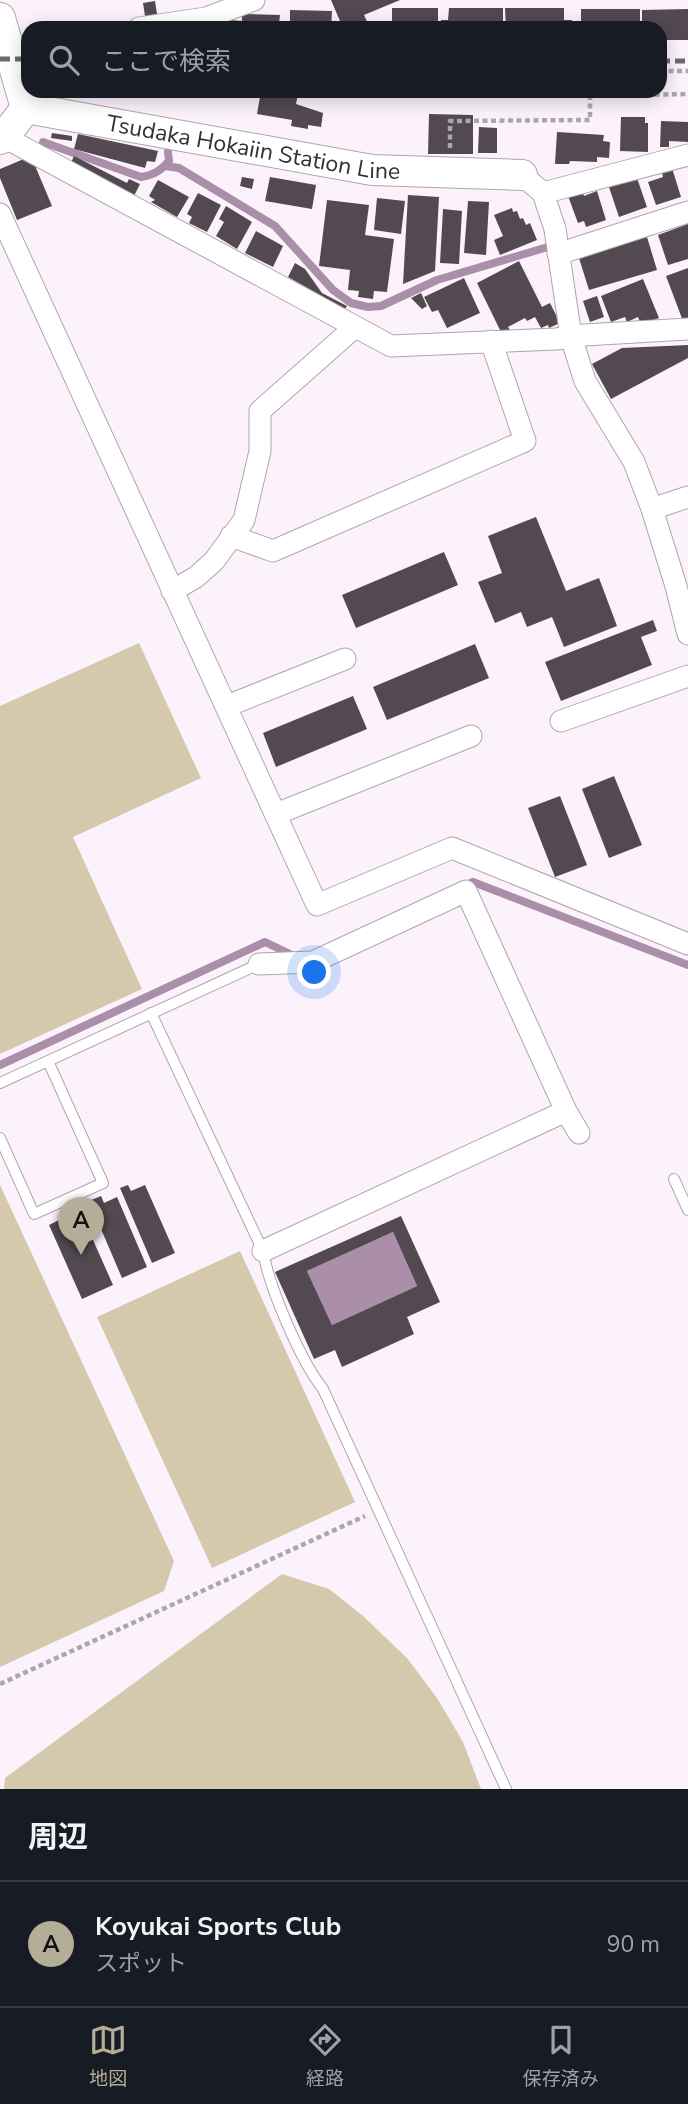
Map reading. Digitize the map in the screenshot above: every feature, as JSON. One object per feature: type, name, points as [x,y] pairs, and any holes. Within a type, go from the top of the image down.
[{"type":"main road","points":[[12,34],[21,82]]},
{"type":"main road","points":[[2,138],[26,108],[24,98]]},
{"type":"main road","name":"Tsudaka Hokaiin Station Line","points":[[26,108],[372,170],[450,173],[533,184]]},
{"type":"street","points":[[186,21],[206,18],[254,0]]},
{"type":"street","points":[[2,138],[391,346],[688,329]]},
{"type":"street","points":[[688,155],[533,184],[555,229],[571,337],[585,381],[634,462],[682,584],[688,634]]},
{"type":"street","points":[[558,254],[688,212]]},
{"type":"street","points":[[0,214],[317,905],[452,848],[688,944]]},
{"type":"street","points":[[172,591],[196,577],[214,561],[244,520],[260,451],[260,411],[355,327]]},
{"type":"street","points":[[231,536],[273,551],[525,441],[491,341]]},
{"type":"street","points":[[652,509],[688,497]]},
{"type":"street","points":[[227,706],[345,659]]},
{"type":"street","points":[[561,721],[688,676]]},
{"type":"street","points":[[276,814],[471,736]]},
{"type":"street","points":[[259,964],[313,962],[467,891],[566,1111],[579,1133]]},
{"type":"street","points":[[262,1251],[566,1111]]},
{"type":"lane","points":[[0,1083],[259,964]]},
{"type":"lane","points":[[151,1013],[262,1251],[266,1270],[310,1372],[323,1389],[506,1789]]},
{"type":"lane","points":[[0,1138],[34,1214],[103,1183],[48,1061]]},
{"type":"lane","points":[[674,1179],[688,1210]]},
{"type":"path","points":[[667,71],[688,71]]},
{"type":"path","points":[[667,94],[688,94]]},
{"type":"path","points":[[450,173],[450,121],[590,120],[590,98]]},
{"type":"path","points":[[0,1684],[379,1510]]},
{"type":"shaded area","points":[[139,643],[201,778],[73,837],[142,989],[0,1054],[0,706]]},
{"type":"shaded area","points":[[0,1185],[174,1561],[164,1591],[0,1667]]},
{"type":"shaded area","points":[[393,1232],[417,1286],[332,1325],[307,1271]]},
{"type":"shaded area","points":[[240,1251],[355,1502],[212,1568],[97,1317]]},
{"type":"shaded area","points":[[282,1574],[329,1589],[363,1616],[407,1658],[437,1698],[463,1742],[481,1789],[4,1789],[5,1778]]},
{"type":"building","points":[[331,0],[400,0],[364,15],[367,21],[340,21]]},
{"type":"building","points":[[155,1],[157,14],[145,16],[143,3]]},
{"type":"building","points":[[392,8],[438,8],[438,21],[392,21]]},
{"type":"building","points":[[449,8],[503,8],[503,21],[441,21],[448,20]]},
{"type":"building","points":[[505,8],[564,8],[564,20],[572,20],[572,21],[506,21]]},
{"type":"building","points":[[581,9],[640,9],[640,21],[581,21]]},
{"type":"building","points":[[688,9],[688,40],[667,40],[667,21],[642,21],[642,10]]},
{"type":"building","points":[[290,10],[332,11],[331,21],[290,21]]},
{"type":"building","points":[[242,14],[280,15],[279,21],[242,21]]},
{"type":"building","points":[[260,98],[297,98],[296,104],[323,113],[321,127],[308,125],[308,129],[291,126],[292,120],[257,114]]},
{"type":"building","points":[[429,114],[473,115],[473,154],[428,154]]},
{"type":"building","points":[[621,117],[645,117],[645,123],[648,123],[648,152],[620,151]]},
{"type":"building","points":[[661,121],[688,122],[688,142],[669,141],[669,147],[660,147]]},
{"type":"building","points":[[479,127],[497,128],[497,153],[478,153]]},
{"type":"building","points":[[557,132],[604,135],[603,141],[610,142],[609,158],[597,157],[597,162],[570,161],[569,164],[555,164]]},
{"type":"building","points":[[52,133],[72,136],[72,141],[51,138]]},
{"type":"building","points":[[78,134],[158,151],[155,162],[147,161],[145,168],[74,149]]},
{"type":"building","points":[[31,156],[52,206],[17,220],[0,178],[0,169]]},
{"type":"building","points":[[74,156],[127,183],[129,179],[140,184],[133,198],[70,165]]},
{"type":"building","points":[[672,168],[681,197],[656,205],[648,182],[663,177],[662,172]]},
{"type":"building","points":[[242,177],[254,179],[252,189],[240,186]]},
{"type":"building","points":[[270,177],[316,185],[312,209],[265,201]]},
{"type":"building","points":[[637,178],[647,207],[619,217],[609,187]]},
{"type":"building","points":[[158,180],[189,197],[177,217],[151,202],[155,200],[149,196]]},
{"type":"building","points":[[582,191],[584,196],[597,191],[606,220],[586,227],[584,221],[578,223],[568,196]]},
{"type":"building","points":[[198,193],[221,205],[207,232],[189,223],[192,217],[187,214]]},
{"type":"building","points":[[408,195],[439,197],[435,271],[403,284]]},
{"type":"building","points":[[377,198],[405,201],[401,234],[374,230]]},
{"type":"building","points":[[327,200],[369,205],[365,235],[394,239],[387,292],[374,291],[373,299],[358,297],[359,291],[348,290],[350,270],[319,266]]},
{"type":"building","points":[[468,201],[489,202],[486,255],[464,253]]},
{"type":"building","points":[[226,206],[252,222],[237,249],[216,236],[224,222],[219,219]]},
{"type":"building","points":[[512,208],[513,212],[517,211],[520,219],[523,218],[526,225],[530,223],[537,240],[500,255],[494,240],[503,236],[494,215]]},
{"type":"building","points":[[443,209],[462,211],[459,264],[440,263]]},
{"type":"building","points":[[688,224],[688,259],[668,265],[658,235]]},
{"type":"building","points":[[256,231],[283,246],[273,267],[245,253]]},
{"type":"building","points":[[647,237],[657,270],[589,290],[579,258]]},
{"type":"building","points":[[519,261],[542,307],[550,303],[560,323],[541,328],[535,317],[527,321],[525,318],[508,327],[510,330],[500,330],[477,283]]},
{"type":"building","points":[[295,263],[305,269],[322,293],[347,306],[345,309],[288,277]]},
{"type":"building","points":[[688,268],[688,319],[683,321],[666,276]]},
{"type":"building","points":[[464,278],[480,313],[447,328],[438,310],[432,312],[424,297]]},
{"type":"building","points":[[643,279],[659,318],[641,325],[638,317],[627,322],[625,317],[611,322],[601,296]]},
{"type":"building","points":[[421,293],[427,306],[422,309],[411,298]]},
{"type":"building","points":[[597,296],[604,317],[590,322],[583,301]]},
{"type":"building","points":[[688,345],[688,358],[611,399],[592,364],[622,348]]},
{"type":"building","points":[[536,517],[566,591],[599,578],[617,626],[564,647],[552,617],[527,627],[521,612],[495,623],[478,582],[502,573],[488,536]]},
{"type":"building","points":[[444,552],[458,585],[356,628],[342,595]]},
{"type":"building","points":[[653,620],[657,631],[641,637],[652,665],[561,701],[545,662]]},
{"type":"building","points":[[475,644],[489,678],[387,720],[373,687]]},
{"type":"building","points":[[353,696],[367,729],[276,767],[263,733]]},
{"type":"building","points":[[614,776],[642,845],[609,858],[582,789]]},
{"type":"building","points":[[560,796],[587,865],[555,877],[528,808]]},
{"type":"building","points":[[128,1185],[131,1191],[145,1185],[175,1253],[152,1263],[120,1188]]},
{"type":"building","points":[[101,1196],[104,1203],[117,1197],[147,1267],[122,1278],[89,1201]]},
{"type":"building","points":[[82,1215],[113,1285],[82,1299],[49,1225],[67,1216],[69,1221]]},
{"type":"building","points":[[401,1216],[440,1302],[407,1317],[414,1334],[342,1367],[335,1350],[314,1359],[275,1272]],"holes":[[[393,1232],[417,1286],[332,1325],[307,1271]]]},
{"type":"waterway","points":[[43,142],[141,177],[153,174],[163,167],[169,161],[168,152]]},
{"type":"waterway","points":[[165,166],[179,168],[275,226],[333,290],[351,303],[368,307],[381,306],[437,280],[551,246]]},
{"type":"waterway","points":[[462,887],[473,882],[688,965]]},
{"type":"waterway","points":[[0,1065],[265,942],[292,955]]},
{"type":"railway","points":[[0,59],[21,59]]},
{"type":"railway","points":[[667,61],[688,61]]},
{"type":"place","name":"Koyukai Sports Club","points":[[81,1255]]}]
